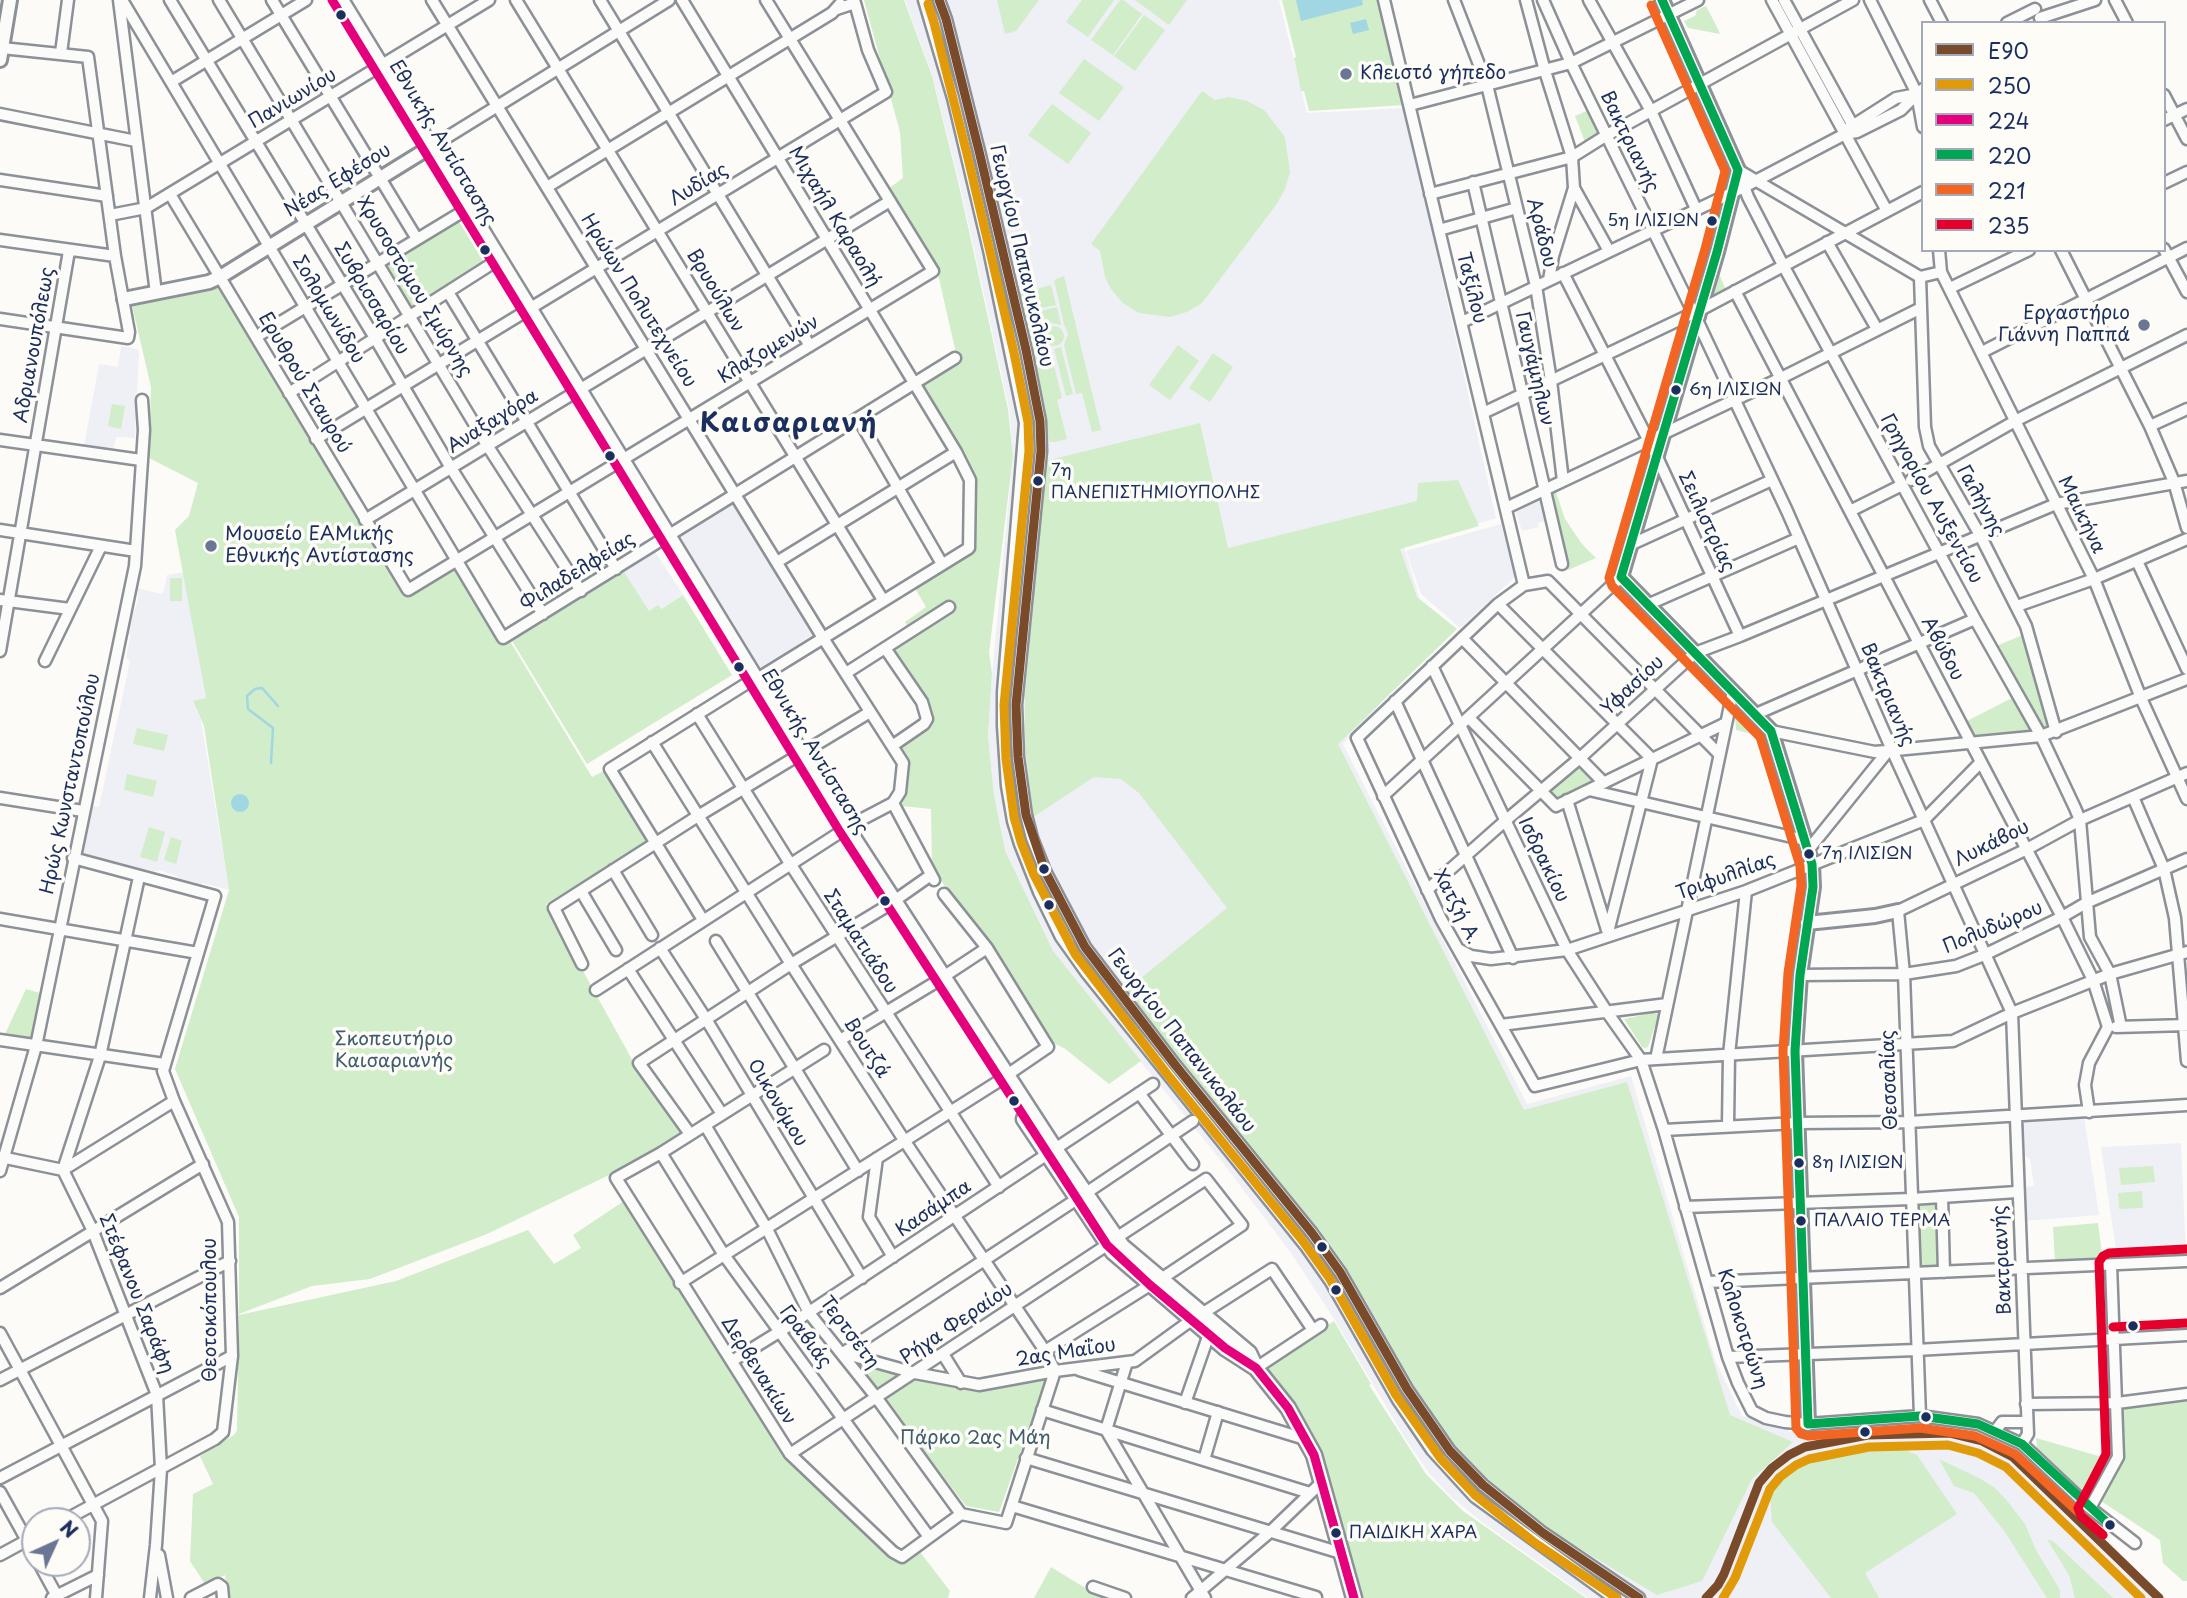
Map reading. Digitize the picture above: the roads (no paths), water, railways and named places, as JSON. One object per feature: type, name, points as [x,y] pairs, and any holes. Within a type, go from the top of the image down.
[{"type":"main road","name":"Εθνικής Αντίστασης","points":[[332,0],[428,149],[843,830],[1111,1241],[1197,1317],[1249,1353],[1256,1368],[1288,1408],[1307,1440],[1323,1481],[1354,1598]]},
{"type":"main road","name":"Εθνικής Αντίστασης","points":[[341,0],[378,68]]},
{"type":"main road","name":"Εθνικής Αντίστασης","points":[[428,149],[462,212],[526,311]]},
{"type":"main road","name":"Εθνικής Αντίστασης","points":[[1197,1317],[1209,1334],[1241,1360],[1256,1368]]},
{"type":"street","points":[[0,319],[128,338],[128,317],[116,256],[88,57],[61,53],[1,54],[10,0]]},
{"type":"street","points":[[61,53],[68,0]]},
{"type":"street","points":[[120,0],[156,293]]},
{"type":"street","name":"Σολομωνίδου","points":[[120,0],[503,638]]},
{"type":"street","name":"Συβρισσαρίου","points":[[170,0],[343,284],[451,468],[543,614]]},
{"type":"street","name":"Χρυσοστόμου Σμύρνης","points":[[219,0],[487,445],[581,591]]},
{"type":"street","points":[[272,0],[417,239]]},
{"type":"street","points":[[171,82],[306,0]]},
{"type":"street","name":"Ηρώων Πολυτεχνείου","points":[[432,0],[823,638],[903,763],[900,792],[893,803]]},
{"type":"street","name":"Πανιωνίου","points":[[110,215],[146,208],[489,0]]},
{"type":"street","name":"Βρυούλων","points":[[516,0],[883,600]]},
{"type":"street","points":[[600,0],[810,346]]},
{"type":"street","name":"Νέας Εφέσου","points":[[124,299],[220,278],[669,0]]},
{"type":"street","name":"Μιχαήλ Καραολή","points":[[682,0],[971,480],[969,548],[943,564]]},
{"type":"street","points":[[766,0],[890,201]]},
{"type":"street","name":"Γεωργίου Παπανικολάου","points":[[924,0],[953,99],[989,250],[1025,423],[1003,692],[1003,726],[1007,786],[1013,821],[1038,892],[1061,937],[1086,972],[1305,1245],[1331,1282],[1398,1400],[1432,1450],[1456,1478],[1486,1506],[1614,1598]]},
{"type":"street","name":"Γεωργίου Παπανικολάου","points":[[939,0],[946,19],[1027,350],[1040,421],[1041,452],[1016,705],[1018,757],[1026,815],[1045,871],[1085,947],[1340,1272],[1412,1398],[1450,1451],[1483,1485],[1543,1533],[1639,1598]]},
{"type":"street","name":"Ταξίλου","points":[[1384,0],[1524,585]]},
{"type":"street","name":"Αράδου","points":[[1454,0],[1487,85],[1536,286],[1563,481]]},
{"type":"street","points":[[1525,0],[1573,157],[1574,188],[1553,256],[1549,280]]},
{"type":"street","name":"Βακτριανής","points":[[1543,0],[1571,63],[1697,314],[1827,600],[1890,750],[2012,1013],[2028,1434],[2022,1444]]},
{"type":"street","points":[[1588,0],[1651,111],[1696,209]]},
{"type":"street","points":[[1383,796],[1621,577],[1697,314],[1739,189],[1738,170],[1662,0]]},
{"type":"street","points":[[1410,105],[1571,63],[1698,0]]},
{"type":"street","points":[[1772,0],[1852,124]]},
{"type":"street","points":[[1784,0],[1794,31],[1887,211]]},
{"type":"street","points":[[1430,194],[1573,157],[1607,135],[1853,0]]},
{"type":"street","points":[[1870,0],[1920,91]]},
{"type":"street","points":[[1930,0],[1941,21]]},
{"type":"street","points":[[2013,21],[2095,0]]},
{"type":"street","points":[[2115,0],[2126,21]]},
{"type":"street","points":[[547,187],[790,39],[840,4],[855,2]]},
{"type":"street","name":"Λυδίας","points":[[316,439],[886,92],[868,50],[855,2]]},
{"type":"street","points":[[1845,134],[1852,124],[1896,98],[1920,91]]},
{"type":"street","points":[[1462,321],[1739,189],[1845,134],[1857,132],[1901,110],[1920,91]]},
{"type":"street","points":[[2166,99],[2187,139]]},
{"type":"street","points":[[2166,119],[2187,109]]},
{"type":"street","points":[[0,114],[136,141]]},
{"type":"street","points":[[1738,170],[1920,277],[1941,272]]},
{"type":"street","points":[[2166,182],[2187,172]]},
{"type":"street","points":[[0,180],[107,196]]},
{"type":"street","name":"Γαυγάμηλων","points":[[1473,182],[1562,564]]},
{"type":"street","points":[[1574,188],[1609,251]]},
{"type":"street","name":"Γρηγορίου Αυξεντίου","points":[[1739,189],[1830,353],[1907,483],[1939,552],[2041,736],[2080,820],[2090,937],[2110,974],[2121,1027]]},
{"type":"street","points":[[1483,413],[1697,314],[1783,265],[1921,193]]},
{"type":"street","name":"Ερυθρού Σταυρού","points":[[170,194],[408,590]]},
{"type":"street","name":"Αναξαγόρα","points":[[366,520],[890,201]]},
{"type":"street","name":"Κλαζομενών","points":[[408,590],[933,271],[890,201]]},
{"type":"street","points":[[1439,230],[1517,208]]},
{"type":"street","points":[[256,337],[462,212]]},
{"type":"street","points":[[0,240],[116,256]]},
{"type":"street","points":[[1827,242],[1877,329]]},
{"type":"street","points":[[1982,352],[2167,253],[2187,248]]},
{"type":"street","name":"Αδριανουπόλεως","points":[[0,651],[4,600],[20,534],[69,251]]},
{"type":"street","name":"Μαικήνα","points":[[1939,252],[1941,272],[2094,579],[2141,698],[2182,775],[2187,799]]},
{"type":"street","points":[[1950,288],[2025,252]]},
{"type":"street","points":[[2062,252],[2150,426],[2174,482],[2187,528]]},
{"type":"street","points":[[2167,253],[2187,292]]},
{"type":"street","points":[[289,393],[493,263]]},
{"type":"street","name":"Σειλιστρίας","points":[[1563,273],[1649,440],[1740,636]]},
{"type":"street","name":"Γαλήνης","points":[[1920,277],[1925,427],[1929,446],[2017,606],[2028,631],[2056,732]]},
{"type":"street","name":"Αβύδου","points":[[1735,291],[2062,918],[2093,980],[2108,1027]]},
{"type":"street","points":[[448,292],[616,569]]},
{"type":"street","points":[[1506,508],[1781,378],[1921,308]]},
{"type":"street","points":[[1850,511],[1907,483],[2017,420],[2187,335]]},
{"type":"street","name":"Φιλαδελφείας","points":[[503,638],[955,358]]},
{"type":"street","name":"Ηρώς Κωνσταντοπούλου","points":[[0,1171],[36,1046],[135,566],[144,430],[142,400]]},
{"type":"street","points":[[2150,426],[2187,409]]},
{"type":"street","points":[[703,920],[610,769],[943,564],[859,419]]},
{"type":"street","points":[[0,440],[141,460]]},
{"type":"street","points":[[777,562],[956,452]]},
{"type":"street","points":[[1632,544],[1772,480]]},
{"type":"street","name":"Υφασίου","points":[[1427,890],[1580,758],[1695,653],[2056,504],[2187,481]]},
{"type":"street","points":[[0,530],[136,551]]},
{"type":"street","points":[[1647,604],[1799,538]]},
{"type":"street","points":[[2017,606],[2094,579],[2187,539]]},
{"type":"street","points":[[45,661],[101,546]]},
{"type":"street","points":[[2137,561],[2187,669]]},
{"type":"street","points":[[1621,577],[1771,731],[1812,864],[1813,887],[1800,975],[1795,1051],[1808,1424]]},
{"type":"street","points":[[1513,958],[1395,701],[1498,604],[1524,585],[1548,581],[1720,754]]},
{"type":"street","points":[[4,600],[70,609]]},
{"type":"street","points":[[1498,604],[1652,759]]},
{"type":"street","points":[[846,673],[949,607]]},
{"type":"street","points":[[1756,714],[1975,619]]},
{"type":"street","points":[[1462,638],[1604,783]]},
{"type":"street","points":[[886,648],[922,702],[927,719],[924,724],[892,746]]},
{"type":"street","name":"Ισδρακίου","points":[[1432,666],[1465,721],[1505,821],[1567,950],[1641,1060]]},
{"type":"street","points":[[1771,731],[1875,752],[2041,736],[2187,678]]},
{"type":"street","points":[[1656,1059],[1733,691]]},
{"type":"street","name":"Χατζή Α.","points":[[1395,701],[1357,738],[1456,948],[1535,1086],[1641,1060]]},
{"type":"street","points":[[582,964],[554,908],[654,843],[870,712]]},
{"type":"street","name":"Σταματιάδου","points":[[697,714],[790,865],[999,1187]]},
{"type":"street","points":[[1465,721],[1556,806],[1726,723]]},
{"type":"street","name":"Βουτζά","points":[[652,742],[791,964],[904,1140],[1045,1351],[1055,1371]]},
{"type":"street","points":[[1807,845],[1890,750]]},
{"type":"street","points":[[1609,935],[1652,759]]},
{"type":"street","name":"Τριφυλλίας","points":[[1456,948],[1471,956],[1491,959],[1567,950],[1746,891],[1924,820],[1981,762]]},
{"type":"street","name":"Λυκάβου","points":[[1807,923],[1898,911],[2027,849],[2080,820],[2182,775]]},
{"type":"street","points":[[1588,790],[1706,817],[1807,845]]},
{"type":"street","points":[[2133,797],[2164,869],[2183,952],[2187,1061]]},
{"type":"street","points":[[0,798],[83,811]]},
{"type":"street","points":[[1567,800],[1609,935]]},
{"type":"street","points":[[596,990],[843,830],[893,803],[932,878],[791,964],[639,1063],[690,1134]]},
{"type":"street","points":[[0,1040],[164,1064],[215,896],[73,858]]},
{"type":"street","name":"Πολυδώρου","points":[[1800,975],[1904,974],[1956,966],[2062,918],[2086,903],[2187,859]]},
{"type":"street","points":[[614,870],[652,935]]},
{"type":"street","points":[[63,1170],[100,1056],[139,877]]},
{"type":"street","points":[[581,891],[616,950]]},
{"type":"street","points":[[1728,1125],[1729,1055],[1746,891]]},
{"type":"street","points":[[680,1283],[1048,1047],[987,948],[944,894]]},
{"type":"street","name":"Θεσσαλίας","points":[[1898,911],[1904,974],[1920,1416]]},
{"type":"street","points":[[0,919],[198,953]]},
{"type":"street","points":[[716,941],[858,1171]]},
{"type":"street","name":"Οικονόμου","points":[[660,948],[706,1019],[862,1278]]},
{"type":"street","points":[[840,1040],[940,980],[987,948]]},
{"type":"street","points":[[1641,1060],[1953,1041],[2012,1013],[2093,980],[2183,952]]},
{"type":"street","points":[[628,969],[722,1114]]},
{"type":"street","points":[[1501,1025],[1667,1004]]},
{"type":"street","points":[[2089,1112],[2085,1086],[2089,1063],[2108,1027],[2186,1025]]},
{"type":"street","points":[[661,1153],[824,1050]]},
{"type":"street","name":"Κολοκοτρώνη","points":[[1641,1060],[1664,1129],[1728,1357],[1752,1411],[1766,1418],[1808,1424],[1920,1416],[1968,1421],[1996,1430],[2022,1444],[2090,1508],[2136,1543]]},
{"type":"street","name":"Θεοτοκόπουλου","points":[[161,1469],[223,1432],[226,1425],[232,1356],[228,1222],[174,1101],[163,1072],[164,1064]]},
{"type":"street","name":"Κασάμπα","points":[[732,1360],[809,1313],[1153,1084]]},
{"type":"street","points":[[1139,1093],[1193,1164]]},
{"type":"street","points":[[2,1157],[63,1170],[174,1101]]},
{"type":"street","points":[[1664,1129],[1797,1123],[1909,1122],[2187,1105]]},
{"type":"street","points":[[843,1353],[1193,1121]]},
{"type":"street","name":"Τερτσέτη","points":[[705,1125],[766,1229],[809,1313],[843,1353],[961,1514]]},
{"type":"street","name":"Δερβενακίων","points":[[661,1153],[616,1178],[790,1454],[893,1552],[902,1557],[929,1537]]},
{"type":"street","name":"Γραβιάς","points":[[661,1153],[724,1255],[929,1537]]},
{"type":"street","points":[[877,1158],[869,1217],[893,1256]]},
{"type":"street","points":[[0,1288],[92,1229],[203,1164]]},
{"type":"street","name":"Στέφανου Σαράφη","points":[[63,1170],[92,1229],[157,1395],[161,1469],[150,1598]]},
{"type":"street","name":"Ρήγα Φεραίου","points":[[790,1454],[1206,1180],[1242,1225],[1155,1282]]},
{"type":"street","points":[[1685,1207],[1911,1199],[2017,1192]]},
{"type":"street","points":[[1942,1197],[1944,1272]]},
{"type":"street","points":[[0,1380],[230,1261]]},
{"type":"street","points":[[1707,1282],[2187,1261]]},
{"type":"street","points":[[2090,1508],[2118,1457],[2111,1265]]},
{"type":"street","name":"2ας Μαΐου","points":[[843,1353],[915,1373],[979,1385],[1055,1371],[1135,1361],[1272,1269],[1317,1327],[1256,1368]]},
{"type":"street","points":[[1045,1351],[1155,1282]]},
{"type":"street","points":[[0,1333],[102,1521],[96,1598]]},
{"type":"street","points":[[1185,1403],[1209,1334]]},
{"type":"street","points":[[1728,1357],[2187,1335]]},
{"type":"street","points":[[943,1354],[961,1383]]},
{"type":"street","points":[[0,1478],[232,1356]]},
{"type":"street","points":[[1127,1362],[1106,1430],[1181,1556],[1199,1596],[1323,1481]]},
{"type":"street","points":[[1075,1369],[1307,1440]]},
{"type":"street","points":[[929,1537],[961,1514],[1006,1523],[1055,1371]]},
{"type":"street","points":[[2026,1404],[2117,1403],[2187,1394]]},
{"type":"street","points":[[1042,1410],[1310,1493]]},
{"type":"street","points":[[1204,1460],[1218,1412]]},
{"type":"street","points":[[1996,1430],[2002,1422],[2027,1422]]},
{"type":"street","points":[[1026,1458],[1341,1553]]},
{"type":"street","points":[[89,1507],[161,1469]]},
{"type":"street","points":[[0,1492],[21,1523]]},
{"type":"street","points":[[1012,1506],[1316,1597]]},
{"type":"street","points":[[0,1555],[21,1543]]},
{"type":"street","points":[[156,1545],[167,1598]]},
{"type":"street","points":[[47,1577],[56,1597],[97,1575]]},
{"type":"street","points":[[191,1598],[218,1584],[222,1587],[223,1598]]},
{"type":"street","points":[[1093,1587],[1125,1598]]},
{"type":"water","points":[[1296,0],[1362,0],[1363,5],[1301,21]]},
{"type":"water","points":[[1366,19],[1369,30],[1353,34],[1350,23]]},
{"type":"water","points":[[240,794],[246,797],[249,803],[246,809],[240,812],[234,809],[231,803],[234,797]]},
{"type":"waterway","points":[[271,763],[273,728],[248,709],[247,696],[255,689],[262,688],[278,706]]},
{"type":"place","name":"Κλειστό γήπεδο","points":[[1346,74]]},
{"type":"place","name":"5η ΙΛΙΣΙΩΝ","points":[[1712,221]]},
{"type":"place","name":"Εργαστήριο Γιάννη Παππά","points":[[2144,325]]},
{"type":"place","name":"6η ΙΛΙΣΙΩΝ","points":[[1676,390]]},
{"type":"place","name":"7η ΠΑΝΕΠΙΣΤΗΜΙΟΥΠΟΛΗΣ","points":[[1038,481]]},
{"type":"place","name":"Μουσείο ΕΑΜικής Εθνικής Αντίστασης","points":[[211,546]]},
{"type":"place","name":"7η ΙΛΙΣΙΩΝ","points":[[1809,854]]},
{"type":"place","name":"8η ΙΛΙΣΙΩΝ","points":[[1799,1163]]},
{"type":"place","name":"ΠΑΛΑΙΟ ΤΕΡΜΑ","points":[[1801,1221]]},
{"type":"place","name":"ΠΑΙΔΙΚΗ ΧΑΡΑ","points":[[1336,1533]]},
{"type":"district","name":"Καισαριανή","points":[[789,425]]},
{"type":"park label","name":"Σκοπευτήριο Καισαριανής","points":[[394,1051]]},
{"type":"park label","name":"Πάρκο 2ας Μάη","points":[[975,1439]]}]
